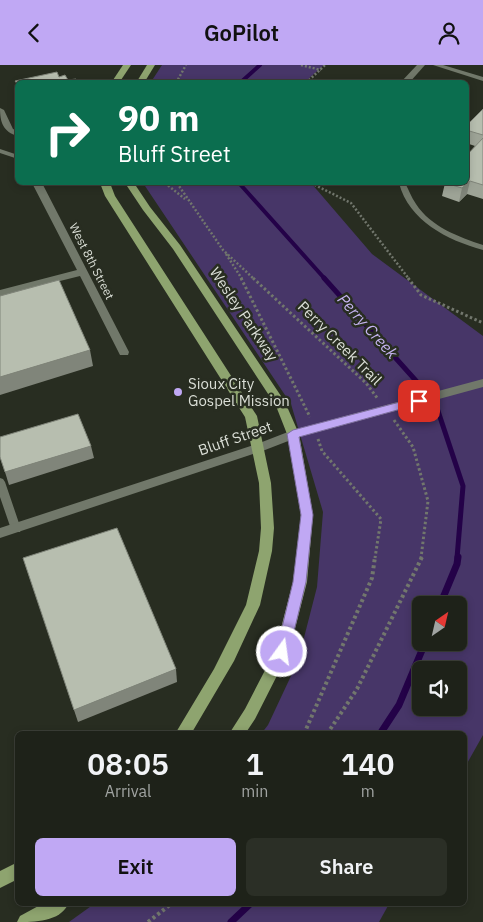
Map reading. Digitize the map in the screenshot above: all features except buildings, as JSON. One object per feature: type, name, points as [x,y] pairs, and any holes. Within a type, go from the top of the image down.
[{"type":"main road","points":[[117,80],[127,65]]},
{"type":"main road","points":[[142,80],[151,65]]},
{"type":"main road","points":[[106,185],[110,196],[251,416],[261,447],[268,511],[266,558],[256,598],[210,691],[184,731]]},
{"type":"main road","name":"Wesley Parkway","points":[[131,185],[146,208],[177,247],[262,374],[281,405],[293,434],[307,515],[300,582],[282,652],[250,714],[238,731]]},
{"type":"main road","points":[[0,880],[15,872]]},
{"type":"main road","points":[[26,922],[55,906]]},
{"type":"street","points":[[407,80],[422,65]]},
{"type":"street","points":[[0,110],[15,131],[0,133]]},
{"type":"street","name":"West 8th Street","points":[[38,185],[124,352]]},
{"type":"street","points":[[0,293],[84,273]]},
{"type":"street","name":"Bluff Street","points":[[0,533],[261,447],[293,434],[483,383]]},
{"type":"lane","points":[[436,65],[483,79]]},
{"type":"lane","points":[[0,151],[15,156]]},
{"type":"lane","points":[[403,185],[413,205],[425,219],[446,232],[483,248]]},
{"type":"lane","points":[[0,482],[16,529]]},
{"type":"path","points":[[178,80],[186,65]]},
{"type":"path","points":[[301,65],[321,70]]},
{"type":"path","points":[[309,80],[325,65]]},
{"type":"path","points":[[168,185],[188,201]]},
{"type":"path","name":"Perry Creek Trail","points":[[177,185],[223,250],[366,383],[384,407]]},
{"type":"path","points":[[315,185],[351,203],[421,295],[483,323]]},
{"type":"path","points":[[223,250],[247,288],[316,428],[322,451],[381,519],[372,578],[305,731]]},
{"type":"path","points":[[329,731],[357,689],[422,557],[428,501],[414,447],[390,415]]},
{"type":"path","points":[[148,922],[168,906]]},
{"type":"shaded area","points":[[162,65],[324,65],[307,80],[152,80]]},
{"type":"shaded area","points":[[144,185],[313,185],[372,254],[483,336],[483,735],[467,763],[467,731],[263,731],[268,725],[298,661],[317,587],[323,512],[291,404]]},
{"type":"shaded area","points":[[91,906],[388,906],[379,922],[69,922]]},
{"type":"waterway","name":"Perry Creek","points":[[243,80],[260,65]]},
{"type":"waterway","name":"Perry Creek","points":[[241,185],[325,279]]},
{"type":"waterway","name":"Perry Creek","points":[[324,278],[435,402],[463,486],[457,558]]},
{"type":"waterway","name":"Perry Creek","points":[[444,596],[458,557]]},
{"type":"waterway","name":"Perry Creek","points":[[382,731],[399,705],[422,651]]},
{"type":"waterway","name":"Perry Creek","points":[[231,922],[248,906]]},
{"type":"place","name":"Sioux City Gospel Mission","points":[[178,392]]},
{"type":"route","points":[[282,652],[300,582],[307,515],[293,434],[419,401]]}]
